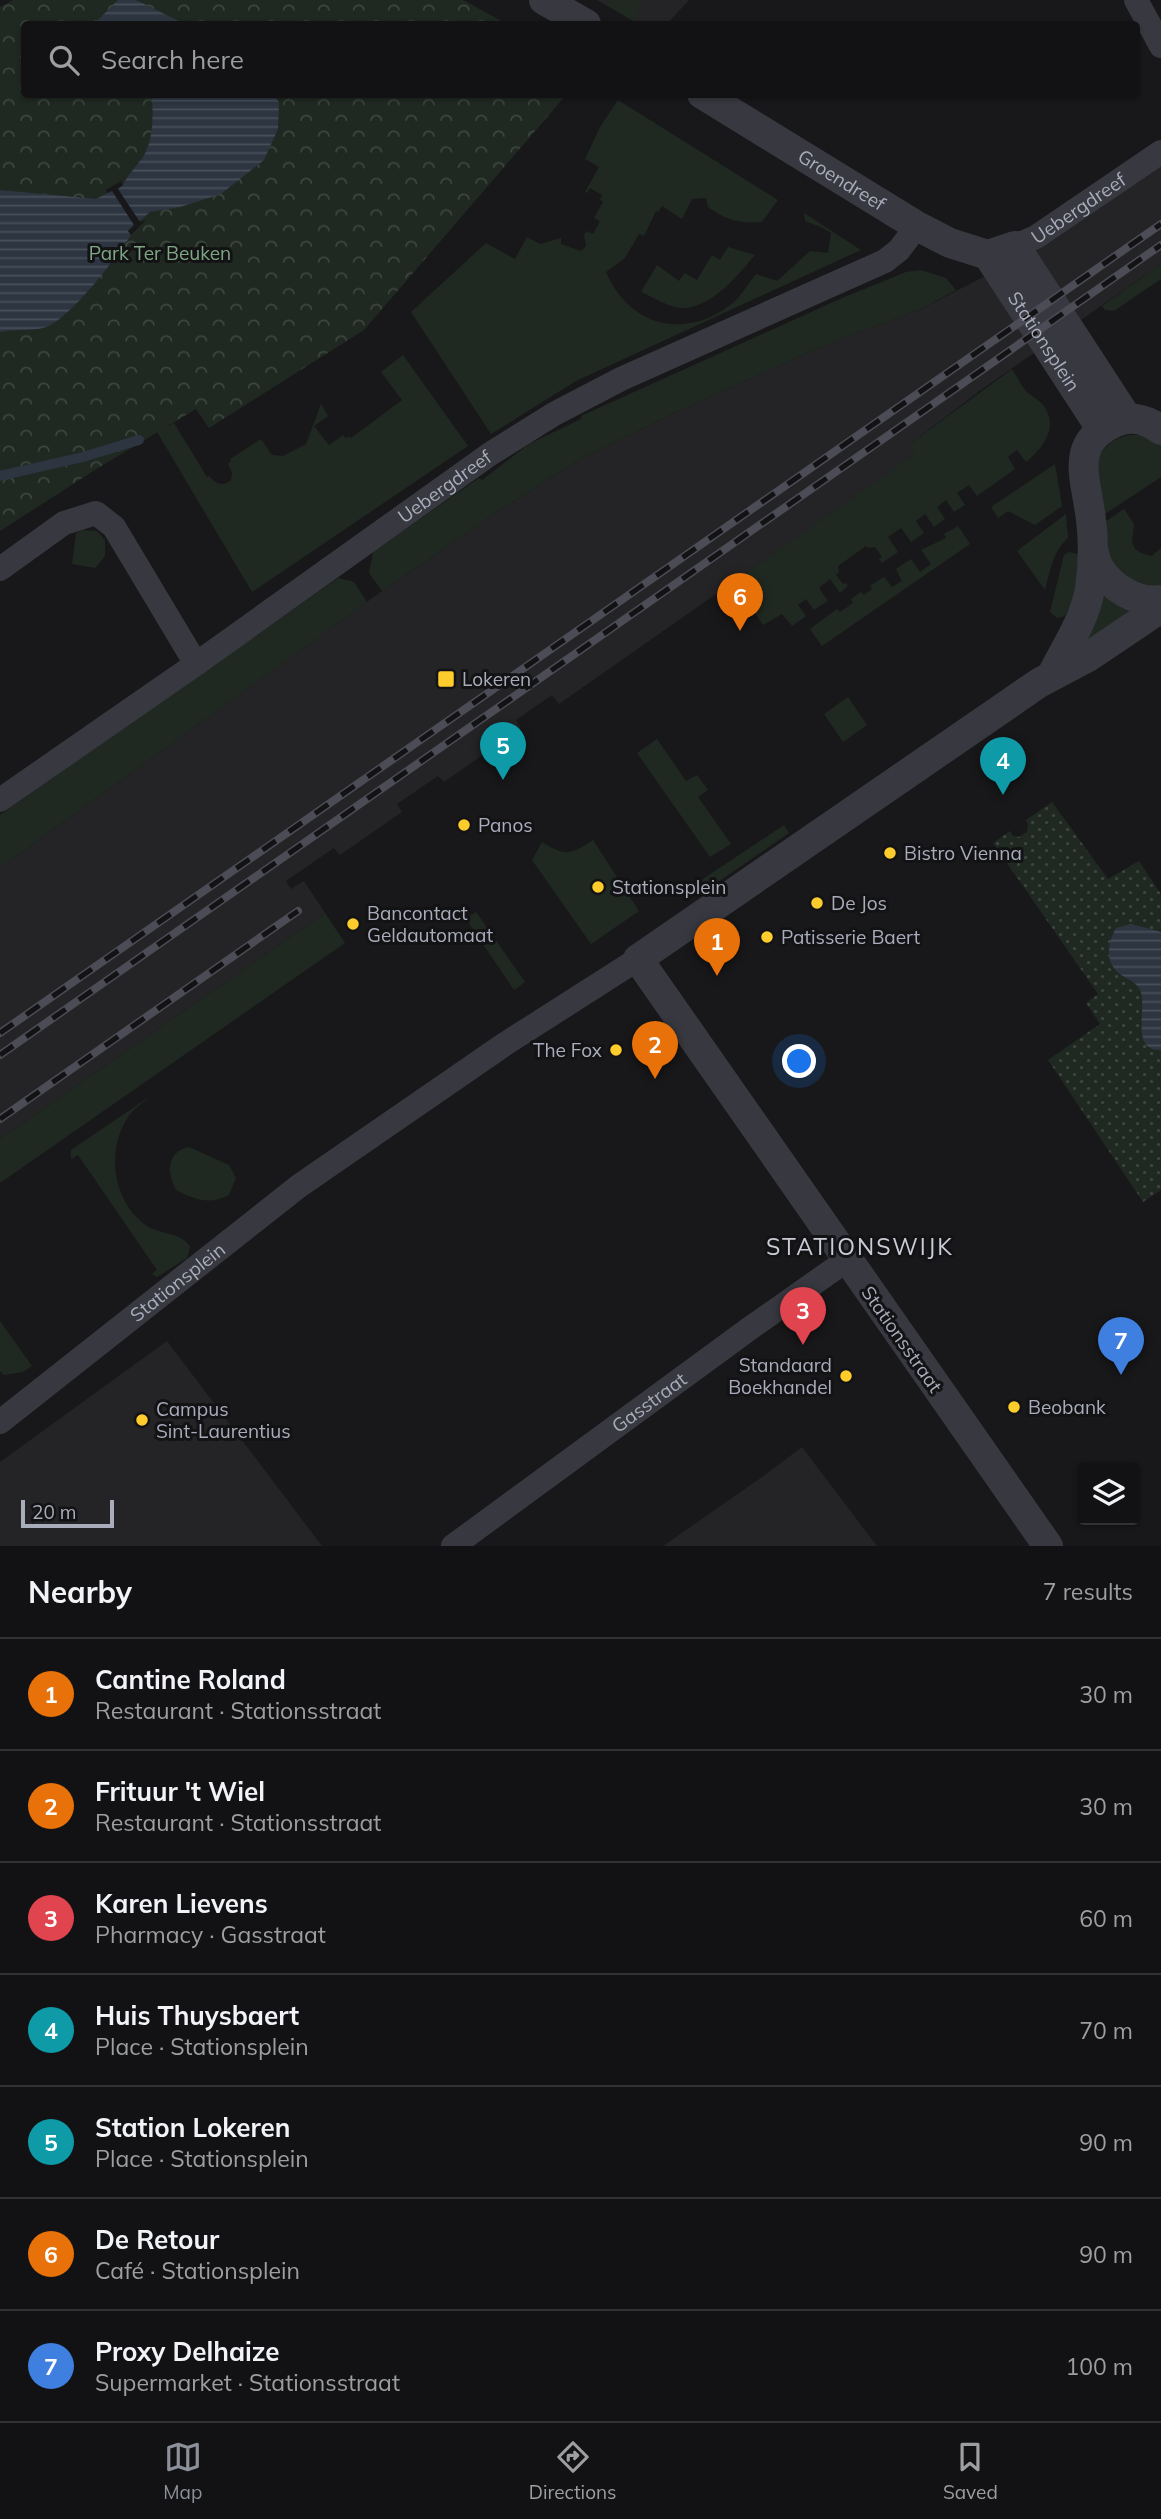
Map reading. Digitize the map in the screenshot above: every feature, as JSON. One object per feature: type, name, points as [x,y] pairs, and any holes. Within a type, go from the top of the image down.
[{"type":"street","points":[[544,0],[581,21]]},
{"type":"street","points":[[1136,0],[1161,46]]},
{"type":"street","name":"Groendreef","points":[[709,98],[917,226],[950,243],[1001,250]]},
{"type":"street","name":"Uebergdreef","points":[[1001,250],[1036,237],[1161,152]]},
{"type":"street","name":"Uebergdreef","points":[[0,800],[490,454],[554,414],[621,379],[885,261],[899,250],[917,226]]},
{"type":"street","name":"Stationsplein","points":[[1001,250],[1114,424],[1088,444],[1083,459],[1093,550],[1089,591],[1078,622],[1053,673]]},
{"type":"street","points":[[1114,424],[1145,420],[1161,430]]},
{"type":"street","points":[[0,569],[64,523],[96,513],[114,527],[196,664]]},
{"type":"street","name":"Stationsplein","points":[[1093,550],[1098,567],[1124,592],[1136,598],[1161,600]]},
{"type":"street","name":"Stationsplein","points":[[0,1422],[299,1186],[505,1044],[638,959],[1053,673],[1088,657],[1161,608]]},
{"type":"street","name":"Stationsstraat","points":[[638,959],[1048,1546]]},
{"type":"street","name":"Gasstraat","points":[[453,1546],[847,1260]]},
{"type":"shaded area","points":[[597,0],[689,0],[670,21],[634,21]]},
{"type":"shaded area","points":[[1161,165],[1161,264],[981,390],[910,444],[916,454],[559,704],[552,695],[516,720],[521,728],[444,782],[438,776],[397,804],[402,812],[340,855],[334,848],[286,881],[291,889],[304,881],[325,913],[0,1139],[0,868],[382,591],[578,460],[816,349],[923,308],[995,271]]},
{"type":"shaded area","name":"Campus Sint-Laurentius","points":[[167,1341],[322,1546],[0,1546],[0,1462]]},
{"type":"shaded area","points":[[802,1447],[877,1546],[663,1546],[762,1477]]},
{"type":"green space","name":"Park Ter Beuken","points":[[13,0],[463,0],[502,21],[21,21],[21,98],[563,98],[364,330],[209,428],[196,409],[0,531],[0,7]]},
{"type":"green space","points":[[605,0],[637,0],[642,4],[633,21],[608,6]]},
{"type":"green space","points":[[618,100],[778,200],[762,222],[740,222],[727,218],[708,207],[706,198],[692,199],[682,219],[662,206],[656,211],[644,236],[639,234],[625,258],[606,272],[630,306],[646,317],[663,323],[700,321],[718,313],[736,300],[756,274],[777,281],[810,251],[828,253],[831,233],[805,221],[804,213],[861,250],[576,381],[491,434],[411,312],[486,243],[515,259],[527,237],[540,244],[561,238],[561,244],[581,251],[586,246],[584,235],[586,231],[593,234],[600,221],[594,218],[603,202],[600,200],[602,195],[590,188],[585,192],[599,167],[585,159],[600,127]]},
{"type":"green space","points":[[728,247],[755,255],[723,289],[703,303],[681,308],[641,292],[657,265],[679,281],[685,273],[697,280],[712,255],[720,260]]},
{"type":"green space","points":[[1161,264],[1161,279],[1114,311],[1105,310],[1102,306]]},
{"type":"green space","points":[[921,270],[946,278],[956,290],[923,308],[816,349],[578,460],[382,591],[369,573],[373,552],[479,478],[482,480],[529,444],[581,419],[581,416],[842,298],[906,272]]},
{"type":"green space","points":[[403,355],[468,446],[252,592],[157,432],[174,423],[207,477],[220,484],[225,483],[231,480],[232,473],[228,464],[230,459],[261,439],[272,455],[283,456],[306,444],[321,404],[328,416],[314,426],[329,445],[343,435],[351,438],[402,400],[381,372]]},
{"type":"green space","points":[[1012,369],[1025,390],[1044,406],[1050,422],[1047,437],[1032,457],[1026,462],[1017,450],[1008,457],[1015,469],[977,496],[969,485],[957,493],[965,505],[954,512],[946,500],[937,507],[945,519],[934,527],[925,514],[916,521],[924,533],[911,542],[901,528],[888,537],[898,552],[882,563],[879,559],[882,557],[875,547],[866,546],[838,566],[839,572],[836,575],[848,586],[840,593],[830,579],[819,588],[828,601],[814,610],[806,599],[798,605],[806,616],[792,626],[782,614],[763,625],[733,582],[915,454],[910,444]]},
{"type":"green space","points":[[1130,435],[1141,435],[1161,444],[1161,477],[1102,516],[1096,459],[1111,443]]},
{"type":"green space","points":[[1055,464],[1062,506],[1035,525],[1008,511],[998,518],[991,507]]},
{"type":"green space","points":[[1124,509],[1134,524],[1132,542],[1135,549],[1152,556],[1161,548],[1161,591],[1139,589],[1108,562],[1102,524]]},
{"type":"green space","points":[[1066,514],[1068,538],[1055,555],[1045,590],[1017,551]]},
{"type":"green space","points":[[958,526],[970,544],[822,646],[810,629],[837,609],[840,612],[853,603],[851,599],[861,592],[864,595],[872,589],[870,586],[884,577],[892,587],[902,581],[896,569],[911,559],[920,572],[931,564],[921,550],[946,538],[944,534]]},
{"type":"green space","points":[[82,530],[97,531],[105,540],[105,556],[95,568],[72,564],[76,533]]},
{"type":"green space","points":[[1069,552],[1078,554],[1076,586],[1065,616],[1057,618],[1050,612],[1064,555]]},
{"type":"green space","points":[[338,578],[354,582],[367,602],[0,868],[0,815]]},
{"type":"green space","points":[[1103,594],[1132,612],[1085,649],[1081,638]]},
{"type":"green space","points":[[848,697],[867,725],[843,742],[824,714]]},
{"type":"green space","points":[[657,739],[686,781],[697,775],[708,790],[698,797],[731,844],[710,857],[637,753]]},
{"type":"green space","points":[[1052,802],[1108,879],[1139,861],[1161,894],[1161,1190],[1143,1202],[1048,1060],[1100,1024],[1086,1003],[1098,994],[993,843],[1010,831],[1013,836],[1019,837],[1027,832],[1026,820]]},
{"type":"green space","points":[[784,825],[789,833],[711,887],[705,887],[700,881]]},
{"type":"green space","points":[[593,840],[639,911],[591,944],[532,860],[542,842],[556,850],[567,852]]},
{"type":"green space","points":[[476,912],[525,982],[514,990],[466,919]]},
{"type":"green space","points":[[325,913],[345,943],[0,1183],[0,1139]]},
{"type":"green space","points":[[152,1095],[133,1110],[123,1126],[115,1157],[119,1188],[135,1216],[152,1229],[182,1239],[190,1247],[187,1258],[157,1277],[152,1274],[157,1270],[78,1155],[71,1159],[71,1150]]},
{"type":"green space","points":[[189,1147],[229,1165],[236,1178],[229,1195],[215,1200],[202,1200],[176,1190],[170,1164],[176,1153]]},
{"type":"green space","points":[[0,1321],[32,1366],[23,1372],[4,1375],[0,1371]]},
{"type":"water","points":[[118,0],[136,0],[179,21],[97,21]]},
{"type":"water","points":[[152,98],[276,98],[279,102],[278,129],[264,160],[221,194],[180,207],[150,212],[128,231],[131,235],[78,302],[53,323],[38,329],[0,332],[0,190],[96,199],[123,185],[143,157],[151,135]]},
{"type":"water","points":[[1131,924],[1161,932],[1161,1050],[1151,1048],[1142,1036],[1142,998],[1139,988],[1117,971],[1110,960],[1109,947],[1116,928]]},
{"type":"pier","points":[[121,181],[123,185],[118,189],[140,222],[146,220],[131,235],[128,231],[134,225],[112,191],[107,193],[106,190]]},
{"type":"waterway","points":[[0,476],[83,457],[139,440]]},
{"type":"railway","points":[[0,1033],[1161,224]]},
{"type":"railway","points":[[0,1055],[1161,245]]},
{"type":"railway","points":[[0,1119],[298,911]]},
{"type":"place","name":"De Retour","points":[[740,631]]},
{"type":"place","name":"Lokeren","points":[[446,679]]},
{"type":"place","name":"Station Lokeren","points":[[503,780]]},
{"type":"place","name":"Huis Thuysbaert","points":[[1003,795]]},
{"type":"place","name":"Panos","points":[[464,825]]},
{"type":"place","name":"Bistro Vienna","points":[[890,853]]},
{"type":"place","name":"Stationsplein","points":[[598,887]]},
{"type":"place","name":"De Jos","points":[[817,903]]},
{"type":"place","name":"Bancontact Geldautomaat","points":[[353,924]]},
{"type":"place","name":"Patisserie Baert","points":[[767,937]]},
{"type":"place","name":"Cantine Roland","points":[[717,976]]},
{"type":"place","name":"The Fox","points":[[616,1050]]},
{"type":"place","name":"Frituur 't Wiel","points":[[655,1079]]},
{"type":"place","name":"Karen Lievens","points":[[803,1345]]},
{"type":"place","name":"Proxy Delhaize","points":[[1121,1375]]},
{"type":"place","name":"Standaard Boekhandel","points":[[846,1376]]},
{"type":"place","name":"Beobank","points":[[1014,1407]]},
{"type":"place","name":"Campus Sint-Laurentius","points":[[142,1420]]},
{"type":"district","name":"STATIONSWIJK","points":[[860,1246]]}]
